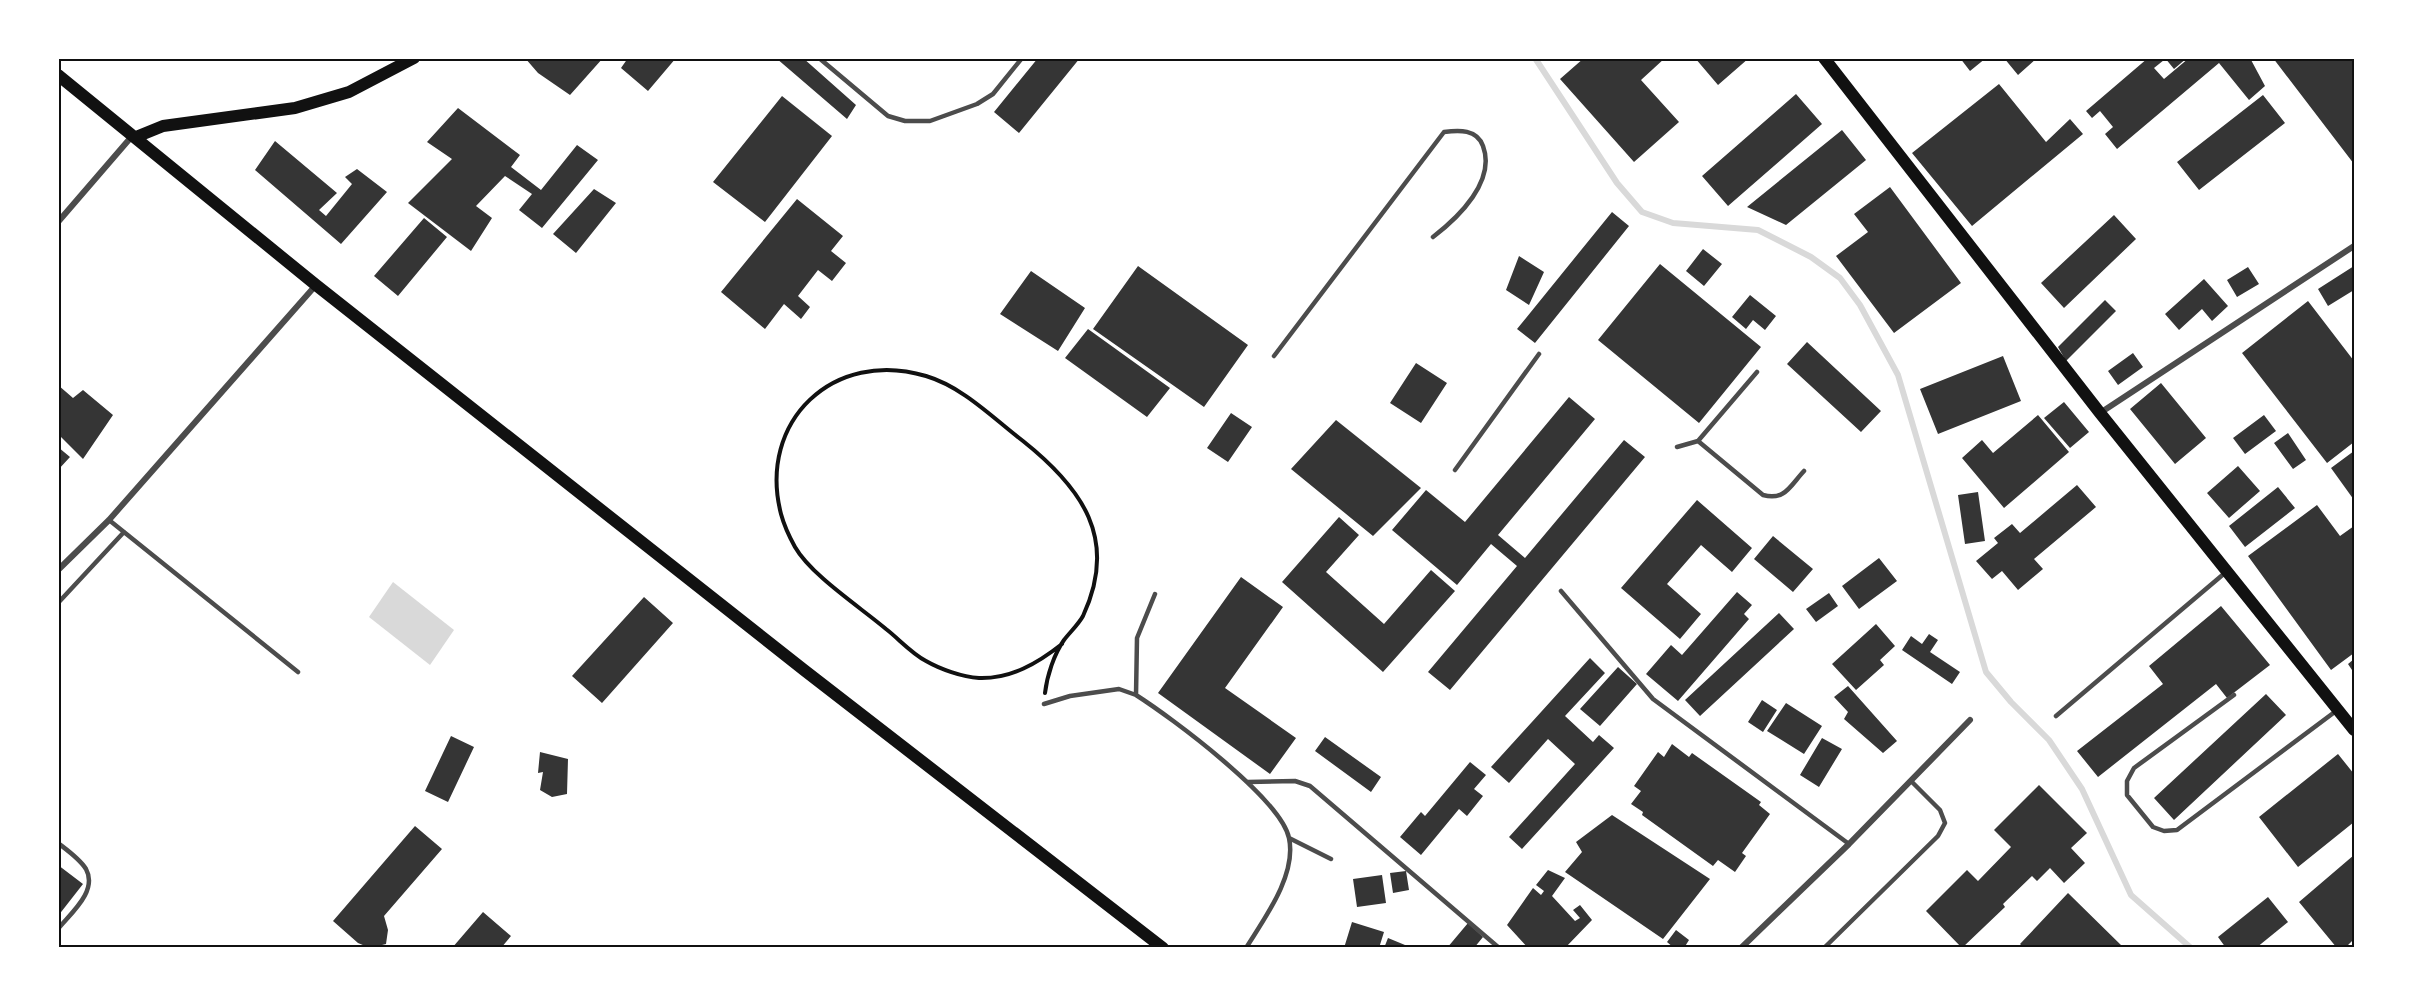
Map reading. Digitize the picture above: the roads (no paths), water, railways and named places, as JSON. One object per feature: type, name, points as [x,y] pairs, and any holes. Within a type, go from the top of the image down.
[{"type":"main road","points":[[134,136],[163,126],[295,108],[349,92],[414,58]]},
{"type":"main road","points":[[1824,58],[2100,413],[2355,730]]},
{"type":"main road","points":[[58,75],[316,285],[823,685],[1163,948]]},
{"type":"street","points":[[58,222],[134,136]]},
{"type":"street","points":[[2100,413],[2355,246]]},
{"type":"street","points":[[58,570],[109,520],[316,285]]},
{"type":"street","points":[[1741,948],[1849,844],[1970,720]]},
{"type":"lane","points":[[819,58],[888,116],[905,121],[930,121],[977,104],[993,94],[1022,58]]},
{"type":"lane","points":[[1274,356],[1444,132],[1458,130],[1471,132],[1481,141],[1488,158],[1483,178],[1466,205],[1450,224],[1433,237]]},
{"type":"lane","points":[[1455,470],[1539,354]]},
{"type":"lane","points":[[1677,447],[1698,441],[1757,372]]},
{"type":"lane","points":[[1698,441],[1763,495],[1774,498],[1782,495],[1804,471]]},
{"type":"lane","points":[[109,520],[298,672]]},
{"type":"lane","points":[[58,603],[124,532]]},
{"type":"lane","points":[[2056,716],[2226,572]]},
{"type":"lane","points":[[1561,591],[1653,699],[1849,844]]},
{"type":"lane","points":[[1136,695],[1137,638],[1155,594]]},
{"type":"lane","points":[[1044,704],[1070,696],[1119,689],[1136,695],[1248,782],[1277,814],[1289,838],[1289,858],[1280,889],[1246,948]]},
{"type":"lane","points":[[2234,694],[2134,768],[2127,781],[2127,795],[2153,827],[2164,831],[2177,830],[2338,710]]},
{"type":"lane","points":[[1248,782],[1295,781],[1311,786],[1498,947]]},
{"type":"lane","points":[[1824,948],[1938,836],[1945,824],[1940,810],[1911,781]]},
{"type":"lane","points":[[1289,838],[1331,859]]},
{"type":"lane","points":[[58,843],[85,867],[89,879],[89,891],[58,929]]},
{"type":"waterway","points":[[1535,58],[1617,183],[1642,212],[1673,223],[1758,230],[1811,257],[1840,278],[1860,305],[1898,375],[1986,672],[2011,702],[2049,740],[2082,789],[2131,895],[2191,948]]}]
